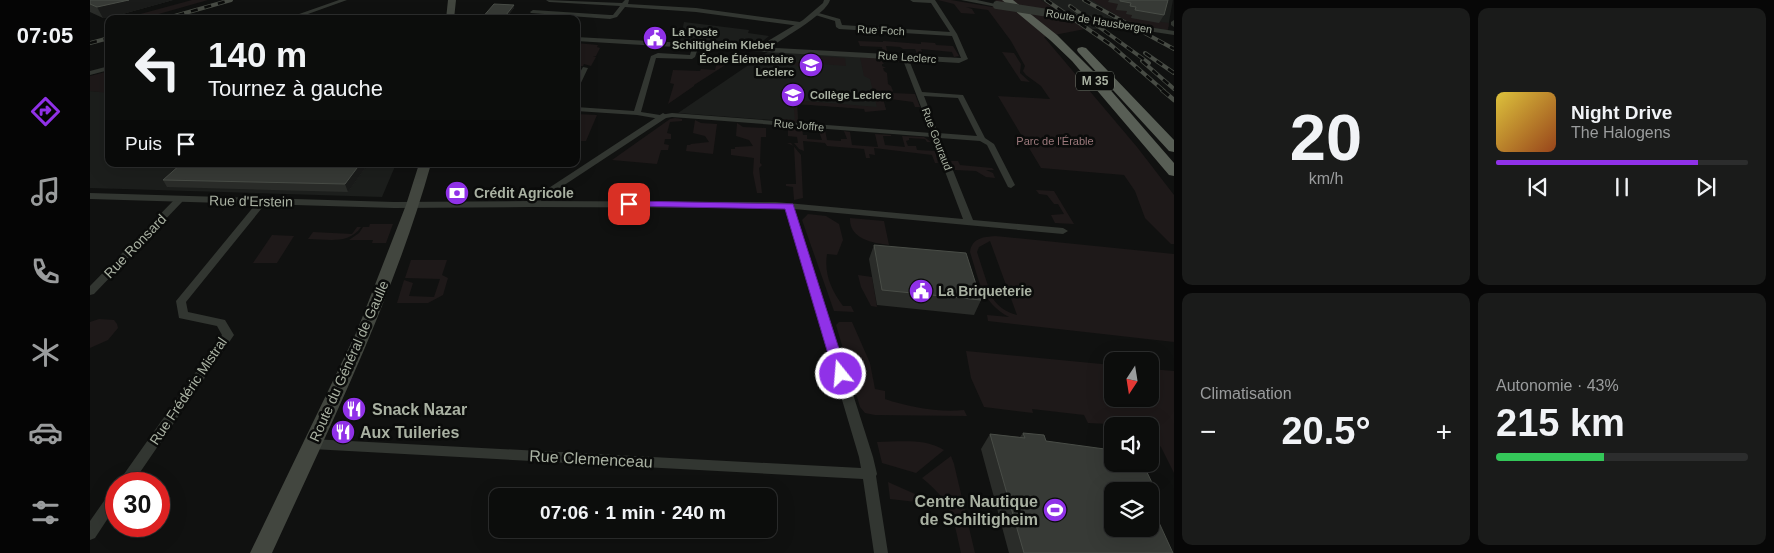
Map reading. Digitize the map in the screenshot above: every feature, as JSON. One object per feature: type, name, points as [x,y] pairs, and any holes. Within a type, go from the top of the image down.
[{"type":"highway","name":"M 35","points":[[1021,0],[1047,19],[1081,49],[1174,148]]},
{"type":"highway","name":"M 35","points":[[1002,3],[1031,18],[1064,48],[1174,172]]},
{"type":"main road","points":[[450,15],[452,0]]},
{"type":"main road","name":"Route du Général de Gaulle","points":[[261,553],[365,331],[413,205],[424,167]]},
{"type":"street","points":[[300,15],[344,0]]},
{"type":"street","points":[[548,0],[626,2],[800,24]]},
{"type":"street","points":[[761,49],[815,14],[826,4],[827,0]]},
{"type":"street","name":"Rue Leclerc","points":[[580,39],[964,60],[965,56],[954,34],[933,1],[913,0]]},
{"type":"street","name":"Route de Hausbergen","points":[[964,0],[1002,3],[1174,33]]},
{"type":"street","points":[[580,15],[615,16],[626,2]]},
{"type":"street","points":[[538,6],[533,12],[579,15]]},
{"type":"street","name":"Rue Foch","points":[[815,14],[838,20],[839,28],[954,34]]},
{"type":"street","points":[[636,113],[654,56],[692,56],[696,46]]},
{"type":"street","name":"Rue Gouraud","points":[[905,57],[969,222]]},
{"type":"street","points":[[580,79],[585,68]]},
{"type":"street","points":[[90,73],[105,69]]},
{"type":"street","points":[[960,86],[961,96],[982,139],[990,144],[1011,185]]},
{"type":"street","points":[[920,94],[961,96]]},
{"type":"street","name":"Rue Joffre","points":[[580,109],[662,116],[672,114],[982,139]]},
{"type":"street","points":[[531,204],[662,116]]},
{"type":"street","name":"Rue d'Erstein","points":[[90,196],[179,200],[413,205],[531,204]]},
{"type":"street","name":"Rue Ronsard","points":[[90,292],[179,200]]},
{"type":"street","name":"Rue Frédéric Mistral","points":[[132,472],[228,335],[221,323],[183,315],[181,301],[263,201]]},
{"type":"street","points":[[531,204],[789,206],[1063,231]]},
{"type":"street","points":[[789,206],[870,474],[881,553]]},
{"type":"street","name":"Rue Clemenceau","points":[[312,444],[870,474]]},
{"type":"street","points":[[90,534],[105,512]]},
{"type":"shaded area","points":[[1041,0],[1173,0],[1167,33],[1138,29],[1085,29]]},
{"type":"shaded area","points":[[684,22],[749,30],[748,33],[769,36],[758,45],[751,47],[680,42]]},
{"type":"shaded area","name":"Collège Leclerc","points":[[769,51],[860,57],[878,82],[886,110],[797,104],[798,122],[678,113]]},
{"type":"shaded area","points":[[90,91],[105,92],[105,167],[395,167],[382,197],[90,188]]},
{"type":"green space","points":[[192,0],[208,0],[155,15],[137,15]]},
{"type":"green space","name":"Parc de l'Érable","points":[[938,0],[951,0],[992,7],[995,0],[1041,0],[1085,29],[1044,37],[1137,147],[1174,195],[1174,244],[1171,244],[1145,218],[1135,191],[1124,175],[1041,168],[998,96],[1050,99],[1041,86],[1023,71],[1025,66],[1011,41],[988,10],[966,7],[972,9],[975,14],[961,13],[954,4]]},
{"type":"green space","points":[[1092,0],[1109,0],[1118,4],[1116,9],[1127,11],[1126,14],[1132,15],[1131,18],[1169,23],[1168,30],[1130,24]]},
{"type":"green space","points":[[858,41],[935,43],[936,45],[953,46],[959,56],[950,58],[954,57],[952,52],[921,49],[924,57],[918,56],[915,49],[886,46],[888,55],[883,54],[882,47],[860,46]]},
{"type":"green space","points":[[580,43],[598,45],[597,47],[600,48],[596,56],[593,56],[596,57],[591,66],[584,64],[580,66]]},
{"type":"green space","points":[[1002,52],[1014,53],[1021,64],[1020,73],[1030,82],[1021,81]]},
{"type":"green space","points":[[804,55],[845,58],[846,66],[821,64],[816,67],[817,69],[803,69],[793,64],[805,61]]},
{"type":"green space","points":[[860,57],[901,60],[902,62],[881,60],[884,64],[882,66],[886,68],[883,68],[887,73],[888,84],[893,91],[891,93],[915,94],[920,107],[915,107],[913,102],[883,98],[886,110],[865,112],[864,109],[797,104],[798,122],[781,121],[780,119],[795,120],[793,100],[877,107],[870,79],[864,76]]},
{"type":"green space","points":[[717,62],[727,64],[668,104],[674,84],[670,83],[673,70],[715,70]]},
{"type":"green space","points":[[105,72],[105,93],[90,91],[90,76]]},
{"type":"green space","points":[[580,114],[597,115],[586,141],[580,141]]},
{"type":"green space","points":[[670,119],[682,119],[682,121],[670,122],[667,133],[671,134],[671,139],[665,139],[664,144],[669,145],[668,150],[661,150],[657,164],[612,160]]},
{"type":"green space","points":[[695,120],[701,123],[717,124],[713,154],[686,151],[687,145],[709,142],[705,136],[693,133]]},
{"type":"green space","points":[[737,123],[743,127],[766,128],[766,137],[761,137],[760,163],[762,165],[759,168],[762,193],[757,193],[753,173],[754,158],[731,155],[731,149],[735,149],[735,147],[753,146],[749,140],[736,136]]},
{"type":"green space","points":[[788,127],[802,128],[803,135],[807,135],[807,139],[822,140],[818,129],[825,130],[827,140],[841,141],[841,139],[847,139],[844,131],[850,132],[852,145],[878,147],[875,134],[891,135],[883,136],[885,145],[905,147],[902,136],[924,137],[931,142],[927,142],[925,139],[909,138],[906,141],[908,146],[916,146],[917,150],[935,151],[938,163],[935,163],[932,155],[874,148],[875,155],[869,154],[870,158],[866,158],[864,149],[827,146],[825,143],[803,141],[804,151],[799,149],[794,143],[798,143],[797,137],[788,136]]},
{"type":"green space","points":[[794,147],[801,155],[803,198],[794,200],[793,187],[786,186],[786,184],[796,184]]},
{"type":"green space","points":[[951,161],[958,161],[960,165],[992,168],[994,170],[986,170],[993,173],[995,178],[986,177],[976,171],[955,170]]},
{"type":"green space","points":[[1036,190],[1054,191],[1074,224],[1055,223],[1051,215],[1064,214],[1058,204],[1054,204],[1047,195],[1039,194]]},
{"type":"green space","points":[[808,214],[826,216],[839,224],[843,240],[837,255],[827,254],[828,275],[832,288],[843,306],[851,306],[854,312],[834,311],[802,220]]},
{"type":"green space","points":[[850,218],[884,221],[889,245],[869,241],[857,235],[853,231]]},
{"type":"green space","points":[[370,224],[393,224],[386,243],[372,243],[373,240],[349,240],[359,233],[363,227],[369,227]]},
{"type":"green space","points":[[357,227],[361,227],[356,233],[344,239],[308,239],[313,232],[352,234]]},
{"type":"green space","points":[[272,235],[294,236],[277,263],[253,263]]},
{"type":"green space","points":[[995,236],[1174,254],[1174,342],[988,321],[987,315],[1009,317],[992,304],[982,289],[970,252],[973,244],[979,239]],"holes":[[[990,241],[1017,315],[1002,308],[991,295],[977,252],[979,247]]]},
{"type":"green space","points":[[411,260],[447,260],[442,275],[448,278],[443,295],[428,303],[397,303],[404,280],[413,283],[409,296],[434,297],[440,279],[405,278]]},
{"type":"green space","points":[[858,275],[872,277],[877,307],[871,306],[861,287]]},
{"type":"green space","points":[[99,319],[114,320],[118,328],[108,340],[90,348],[90,322]]},
{"type":"green space","points":[[839,322],[852,322],[870,363],[875,389],[885,391],[885,399],[924,409],[964,410],[967,416],[875,415],[865,413],[860,407],[836,325]]},
{"type":"green space","points":[[966,351],[1104,364],[1104,408],[1159,408],[1159,370],[1174,371],[1174,473],[1159,445],[1159,417],[1104,417],[1104,424],[1088,423],[1084,415],[1032,409],[1033,413],[984,407],[971,378]]},
{"type":"green space","points":[[877,442],[920,442],[944,450],[916,473],[882,463]]},
{"type":"green space","points":[[951,456],[975,553],[961,553],[950,511],[940,495],[922,478]]},
{"type":"green space","points":[[888,482],[915,494],[916,502],[890,499]]},
{"type":"building","points":[[90,0],[129,0],[97,7],[90,4]]},
{"type":"building","points":[[1120,0],[1168,0],[1164,15],[1135,10],[1136,7],[1130,6],[1131,3]]},
{"type":"building","points":[[494,4],[514,5],[506,15],[484,15]]},
{"type":"building","points":[[178,167],[358,167],[345,184],[163,180]]},
{"type":"building","points":[[874,245],[966,253],[981,300],[882,290]]},
{"type":"building","name":"Centre Nautique de Schiltigheim","points":[[1023,433],[1044,435],[1046,441],[1104,449],[1104,472],[1147,472],[1152,482],[1104,482],[1104,537],[1159,537],[1159,523],[1173,553],[1024,553],[990,434],[1025,438]]},
{"type":"railway","points":[[178,15],[231,0]]},
{"type":"railway","points":[[1046,0],[1111,45],[1164,91]]},
{"type":"railway","points":[[1084,0],[1174,49]]},
{"type":"railway","points":[[1070,6],[1149,63]]},
{"type":"railway","points":[[90,43],[105,39]]},
{"type":"railway","points":[[1145,53],[1174,73]]},
{"type":"railway","points":[[1142,61],[1174,89]]},
{"type":"railway","points":[[1162,90],[1174,100]]},
{"type":"place","name":"La Poste Schiltigheim Kleber","points":[[655,38]]},
{"type":"place","name":"École Élémentaire Leclerc","points":[[811,65]]},
{"type":"place","name":"Collège Leclerc","points":[[793,95]]},
{"type":"place","name":"Crédit Agricole","points":[[457,193]]},
{"type":"place","name":"La Briqueterie","points":[[921,291]]},
{"type":"place","name":"Snack Nazar","points":[[354,409]]},
{"type":"place","name":"Aux Tuileries","points":[[343,432]]},
{"type":"place","name":"Centre Nautique de Schiltigheim","points":[[1055,510]]},
{"type":"route","points":[[629,204],[789,206],[841,374]]}]
